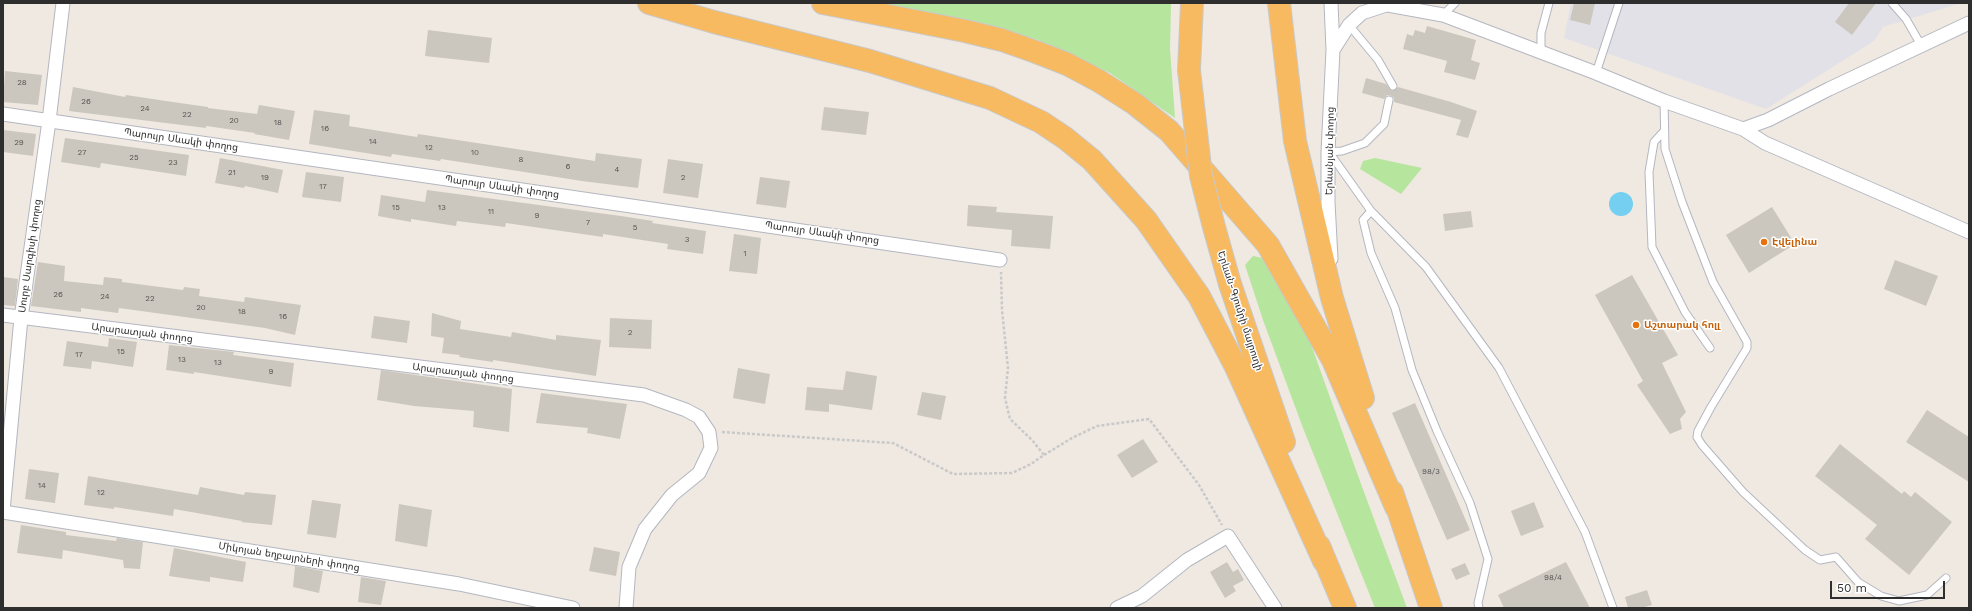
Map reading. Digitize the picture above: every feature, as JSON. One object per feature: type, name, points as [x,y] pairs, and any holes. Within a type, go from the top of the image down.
[{"type":"highway","points":[[650,3],[714,22],[870,61],[990,98],[1040,122],[1065,138],[1092,160],[1146,220],[1198,296],[1236,367],[1324,561]]},
{"type":"highway","points":[[823,3],[950,28],[1002,40],[1036,52],[1067,64],[1099,81],[1135,104],[1169,131],[1268,245],[1333,360],[1396,506]]},
{"type":"highway","name":"Երևան-Գյումրի մայրուղի","points":[[1192,3],[1189,70],[1194,124],[1202,176],[1214,227],[1230,284],[1324,561],[1345,608]]},
{"type":"highway","points":[[1279,3],[1295,141],[1332,298],[1396,506],[1431,608]]},
{"type":"street","name":"Սուրբ Սարգիսի փողոց","points":[[3,511],[21,318],[49,121],[63,3]]},
{"type":"street","name":"Երևանյան փողոց","points":[[1331,3],[1333,50],[1328,152],[1332,298]]},
{"type":"street","points":[[1333,50],[1349,25],[1362,13],[1381,4],[1443,15],[1541,51],[1664,101],[1743,129],[1765,143],[1969,232]]},
{"type":"street","points":[[1743,129],[1768,120],[1920,45],[1969,23]]},
{"type":"street","name":"Պարույր Սևակի փողոց","points":[[3,114],[1000,260]]},
{"type":"street","name":"Արարատյան փողոց","points":[[3,315],[644,395],[686,410],[699,417],[709,432]]},
{"type":"street","points":[[626,608],[629,567],[645,529],[672,495],[698,473],[711,448],[709,432]]},
{"type":"street","name":"Միկոյան եղբայրների փողոց","points":[[3,511],[459,584],[573,608]]},
{"type":"street","points":[[1117,608],[1142,596],[1187,560],[1228,536],[1275,608]]},
{"type":"lane","points":[[1443,15],[1454,3]]},
{"type":"lane","points":[[1541,51],[1541,33],[1549,3]]},
{"type":"lane","points":[[1596,73],[1619,3]]},
{"type":"lane","points":[[1892,3],[1906,19],[1920,45]]},
{"type":"lane","points":[[1349,25],[1378,60],[1393,86]]},
{"type":"lane","points":[[1328,152],[1342,151],[1365,143],[1384,124],[1389,100]]},
{"type":"lane","points":[[1664,101],[1665,149],[1682,202],[1714,282],[1747,342],[1747,348],[1710,407],[1698,431],[1697,437],[1702,445],[1743,492],[1805,550],[1820,560],[1836,556],[1858,582],[1881,596],[1899,601],[1927,595],[1946,578]]},
{"type":"lane","points":[[1664,132],[1654,142],[1649,172],[1652,247],[1685,312],[1710,348]]},
{"type":"lane","points":[[1328,152],[1371,210],[1426,267],[1499,368],[1585,532],[1614,608]]},
{"type":"lane","points":[[1371,210],[1363,220],[1371,253],[1395,308],[1412,370],[1437,431],[1470,503],[1488,559],[1478,603],[1479,608]]},
{"type":"path","points":[[1000,260],[1002,310],[1008,368],[1005,398],[1010,419],[1032,440],[1044,455]]},
{"type":"path","points":[[709,432],[893,443],[953,474],[1012,473],[1097,426],[1149,419],[1199,485],[1228,536]]},
{"type":"shaded area","points":[[1571,3],[1961,3],[1883,27],[1874,41],[1766,109],[1564,38]]},
{"type":"green space","points":[[876,3],[1171,3],[1170,49],[1175,118],[1110,73],[1038,40],[963,20]]},
{"type":"green space","points":[[1375,158],[1422,168],[1401,194],[1360,169],[1363,161]]},
{"type":"green space","points":[[1253,256],[1263,258],[1303,322],[1407,608],[1375,608],[1303,428],[1263,320],[1245,265]]},
{"type":"water","points":[[1616,192],[1626,192],[1633,199],[1633,209],[1626,216],[1616,216],[1609,209],[1609,199]]},
{"type":"building","points":[[1574,3],[1595,3],[1590,25],[1570,20]]},
{"type":"building","points":[[1849,3],[1876,3],[1852,35],[1835,22]]},
{"type":"building","points":[[1427,26],[1476,40],[1471,60],[1480,63],[1475,80],[1444,72],[1447,61],[1403,49],[1407,34],[1413,36],[1415,30],[1425,33]]},
{"type":"building","points":[[428,30],[492,38],[489,63],[425,56]]},
{"type":"building","points":[[5,71],[42,75],[38,105],[3,102]]},
{"type":"building","points":[[1366,78],[1386,84],[1391,90],[1395,90],[1398,87],[1477,111],[1468,138],[1456,135],[1461,120],[1394,102],[1394,98],[1390,95],[1387,95],[1384,99],[1362,93]]},
{"type":"building","points":[[73,87],[125,97],[126,95],[257,114],[259,105],[295,111],[289,140],[254,134],[255,133],[206,126],[206,128],[69,111]]},
{"type":"building","points":[[824,107],[869,112],[866,135],[821,130]]},
{"type":"building","points":[[314,110],[350,115],[349,126],[417,137],[418,134],[595,161],[596,153],[642,159],[638,188],[582,181],[441,159],[440,161],[392,154],[391,157],[309,144]]},
{"type":"building","points":[[3,130],[36,134],[33,156],[3,152]]},
{"type":"building","points":[[65,138],[189,155],[186,176],[101,163],[100,168],[61,162]]},
{"type":"building","points":[[220,158],[283,170],[278,193],[245,186],[244,188],[215,183]]},
{"type":"building","points":[[668,159],[703,164],[698,198],[663,193]]},
{"type":"building","points":[[306,172],[344,177],[341,202],[302,197]]},
{"type":"building","points":[[760,177],[790,181],[786,208],[756,204]]},
{"type":"building","points":[[427,190],[621,216],[653,221],[652,223],[706,231],[703,254],[667,249],[668,244],[603,234],[603,237],[506,223],[505,227],[457,221],[456,226],[411,219],[411,222],[378,216],[381,195],[425,202]]},
{"type":"building","points":[[968,205],[997,207],[996,212],[1053,216],[1050,249],[1011,246],[1012,230],[967,226]]},
{"type":"building","points":[[1772,207],[1795,244],[1749,273],[1726,235]]},
{"type":"building","points":[[1471,211],[1473,227],[1445,231],[1443,214]]},
{"type":"building","points":[[734,234],[761,238],[757,274],[729,271]]},
{"type":"building","points":[[1895,260],[1938,276],[1926,306],[1884,289]]},
{"type":"building","points":[[38,262],[65,266],[64,281],[103,285],[104,277],[122,279],[122,282],[183,290],[184,287],[200,289],[199,296],[244,302],[245,297],[301,305],[295,335],[265,328],[119,308],[118,313],[81,308],[81,312],[31,306]]},
{"type":"building","name":"Աշտարակ հոլլ","points":[[1632,275],[1678,355],[1662,363],[1686,412],[1680,419],[1682,429],[1670,434],[1637,385],[1643,381],[1595,295]]},
{"type":"building","points":[[3,277],[18,279],[15,306],[3,305]]},
{"type":"building","points":[[432,313],[461,321],[460,329],[511,337],[512,332],[556,340],[556,335],[601,340],[596,376],[493,360],[493,362],[459,357],[460,355],[442,353],[444,338],[431,336]]},
{"type":"building","points":[[374,316],[410,321],[407,343],[371,338]]},
{"type":"building","points":[[610,318],[652,320],[651,349],[609,347]]},
{"type":"building","points":[[109,338],[137,342],[133,367],[92,361],[91,369],[63,366],[67,341],[108,347]]},
{"type":"building","points":[[169,345],[234,352],[233,355],[294,363],[291,387],[194,372],[194,374],[166,370]]},
{"type":"building","points":[[738,368],[770,374],[765,404],[733,398]]},
{"type":"building","points":[[381,370],[512,389],[509,432],[473,427],[474,411],[414,406],[377,400]]},
{"type":"building","points":[[846,371],[877,376],[872,410],[829,404],[829,412],[805,410],[807,387],[843,390]]},
{"type":"building","points":[[922,392],[946,396],[941,420],[917,415]]},
{"type":"building","points":[[541,393],[627,404],[620,439],[587,433],[588,428],[536,423]]},
{"type":"building","points":[[1415,403],[1470,530],[1447,540],[1392,413]]},
{"type":"building","points":[[1927,410],[1969,437],[1969,482],[1906,442]]},
{"type":"building","points":[[1143,439],[1158,462],[1132,478],[1117,455]]},
{"type":"building","points":[[1840,444],[1902,494],[1904,491],[1911,497],[1915,492],[1952,522],[1909,575],[1865,539],[1877,525],[1815,476]]},
{"type":"building","points":[[29,469],[59,473],[55,503],[25,499]]},
{"type":"building","points":[[88,476],[198,495],[200,487],[244,495],[245,492],[276,495],[272,525],[241,522],[242,521],[174,509],[173,516],[114,507],[114,509],[84,505]]},
{"type":"building","points":[[312,500],[341,504],[336,538],[307,534]]},
{"type":"building","points":[[1534,502],[1544,527],[1521,536],[1511,511]]},
{"type":"building","points":[[399,504],[432,510],[427,547],[395,541]]},
{"type":"building","points":[[21,525],[66,532],[66,535],[116,541],[117,538],[143,542],[140,569],[124,568],[123,560],[63,550],[62,559],[17,553]]},
{"type":"building","points":[[594,547],[620,552],[616,576],[589,571]]},
{"type":"building","points":[[174,548],[246,562],[243,582],[210,577],[210,582],[169,576]]},
{"type":"building","points":[[1227,562],[1233,572],[1238,569],[1244,580],[1233,586],[1236,591],[1225,598],[1210,572]]},
{"type":"building","points":[[1566,562],[1590,608],[1504,608],[1498,595]]},
{"type":"building","points":[[1465,563],[1470,574],[1456,580],[1451,569]]},
{"type":"building","points":[[295,566],[323,571],[319,593],[293,587]]},
{"type":"building","points":[[361,577],[386,581],[381,605],[358,602]]},
{"type":"building","points":[[1647,590],[1652,605],[1641,608],[1628,608],[1625,597]]},
{"type":"place","name":"Էվելինա","points":[[1764,242]]},
{"type":"place","name":"Աշտարակ հոլլ","points":[[1636,325]]}]
